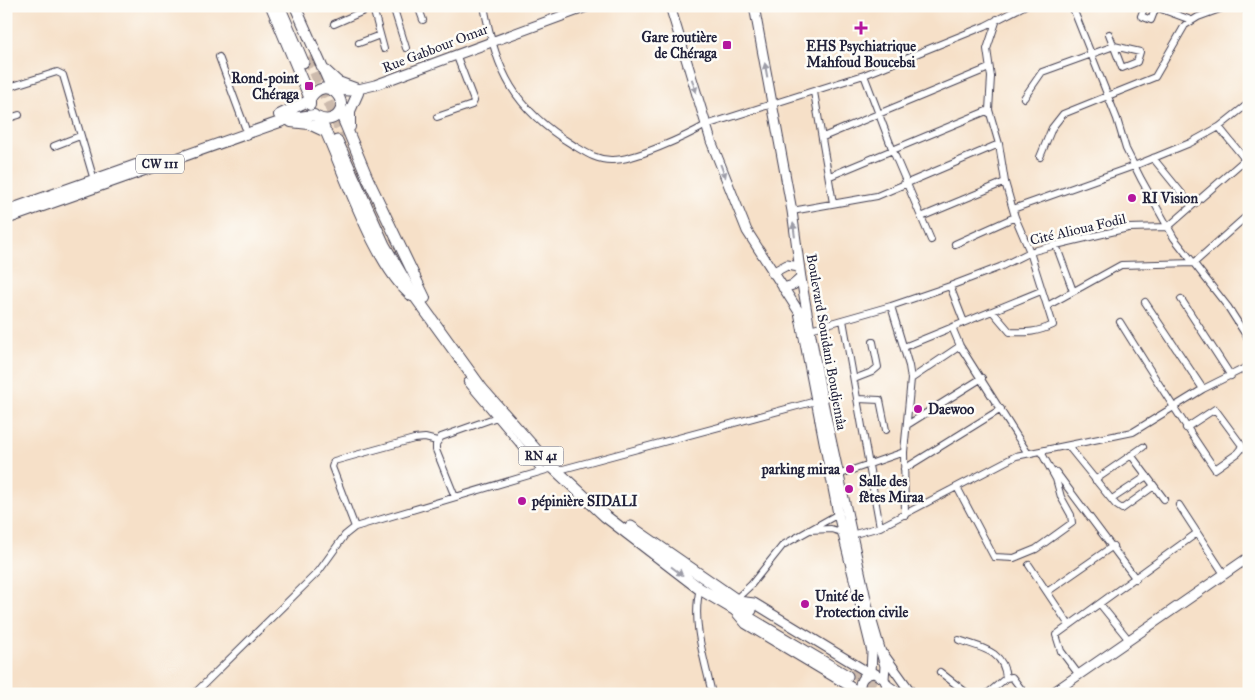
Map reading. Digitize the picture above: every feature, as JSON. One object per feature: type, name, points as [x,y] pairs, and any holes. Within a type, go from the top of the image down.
[{"type":"highway","points":[[279,6],[306,60],[287,6]]},
{"type":"highway","name":"RN 41","points":[[343,137],[390,241],[422,300],[553,469],[605,516],[700,589],[736,603]]},
{"type":"highway","name":"RN 41","points":[[553,469],[628,526],[736,603],[851,671]]},
{"type":"main road","points":[[271,6],[317,117],[326,132],[380,254],[400,285],[422,300]]},
{"type":"main road","points":[[295,6],[332,89],[340,99],[343,137]]},
{"type":"main road","name":"Rue Gabbour Omar","points":[[332,89],[357,91],[376,85],[566,10],[589,6]]},
{"type":"main road","name":"Boulevard Souidani Boudjemâa","points":[[670,6],[706,125],[747,231],[772,273],[799,312],[816,401],[842,513],[876,650],[885,670],[885,686]]},
{"type":"main road","name":"Boulevard Souidani Boudjemâa","points":[[754,6],[792,211],[800,278],[838,475],[842,513]]},
{"type":"main road","points":[[322,66],[338,82],[357,91],[343,137]]},
{"type":"main road","points":[[310,100],[322,88],[332,89]]},
{"type":"main road","name":"Rue Gabbour Omar","points":[[341,109],[357,91]]},
{"type":"main road","name":"CW 111","points":[[6,211],[292,110],[310,100]]},
{"type":"main road","points":[[317,117],[329,120],[341,109]]},
{"type":"main road","name":"CW 111","points":[[6,219],[270,125],[300,116],[317,117]]},
{"type":"main road","points":[[270,125],[301,122],[313,125],[326,132]]},
{"type":"main road","points":[[772,273],[783,266],[799,267]]},
{"type":"main road","points":[[783,288],[793,285],[800,278]]},
{"type":"main road","points":[[1051,694],[1249,557]]},
{"type":"main road","points":[[736,603],[746,624],[861,694]]},
{"type":"main road","points":[[851,671],[876,650],[912,694]]},
{"type":"main road","name":"Boulevard Souidani Boudjemâa","points":[[861,694],[859,686],[861,680],[870,673],[876,650]]},
{"type":"main road","points":[[851,671],[877,674],[885,686],[900,694]]},
{"type":"street","points":[[334,24],[375,6]]},
{"type":"street","points":[[375,6],[373,8],[384,49]]},
{"type":"street","points":[[393,6],[406,48]]},
{"type":"street","points":[[418,6],[423,20]]},
{"type":"street","points":[[484,6],[490,41],[512,91],[526,107],[566,141],[593,157],[610,161],[622,160],[693,133],[706,125],[864,75],[998,19],[1015,8],[1024,6]]},
{"type":"street","points":[[1072,6],[1090,54],[1109,96],[1134,166],[1168,227],[1228,307],[1249,340]]},
{"type":"street","points":[[1145,6],[1141,16],[1151,20],[1154,7],[1191,20]]},
{"type":"street","points":[[1040,157],[1052,128],[1064,114],[1155,77],[1182,29],[1191,20],[1228,6]]},
{"type":"street","points":[[1242,6],[1249,14]]},
{"type":"street","points":[[993,312],[1010,332],[1028,334],[1053,325],[1030,252],[1015,217],[1005,182],[999,144],[989,110],[991,77],[987,49],[998,19]]},
{"type":"street","points":[[1024,98],[1042,72],[1114,46],[1109,34]]},
{"type":"street","points":[[359,43],[380,35]]},
{"type":"street","points":[[437,117],[472,105],[474,101],[456,54]]},
{"type":"street","points":[[219,57],[245,127]]},
{"type":"street","points":[[823,138],[989,68]]},
{"type":"street","points":[[6,88],[57,72],[61,73],[65,78],[94,180]]},
{"type":"street","points":[[864,75],[906,184],[931,240]]},
{"type":"street","points":[[814,92],[830,176],[833,203]]},
{"type":"street","points":[[1013,209],[1134,166],[1190,143],[1219,127],[1249,103]]},
{"type":"street","points":[[830,176],[989,110]]},
{"type":"street","points":[[6,119],[19,115]]},
{"type":"street","points":[[1168,227],[1248,160],[1219,127]]},
{"type":"street","points":[[54,146],[80,136]]},
{"type":"street","points":[[792,211],[877,196],[999,144]]},
{"type":"street","points":[[1153,158],[1192,206]]},
{"type":"street","points":[[921,218],[1005,182]]},
{"type":"street","points":[[1046,306],[1121,265],[1194,263],[1249,214]]},
{"type":"street","points":[[956,244],[1015,217]]},
{"type":"street","name":"Cité Alioua Fodil","points":[[810,329],[890,306],[950,286],[1000,267],[1030,252],[1128,228],[1168,227]]},
{"type":"street","points":[[1056,245],[1073,291]]},
{"type":"street","points":[[950,286],[964,322]]},
{"type":"street","points":[[904,347],[1041,291]]},
{"type":"street","points":[[1181,299],[1231,376]]},
{"type":"street","points":[[1145,302],[1203,389]]},
{"type":"street","points":[[890,306],[904,347],[911,379],[904,452],[906,515]]},
{"type":"street","points":[[843,320],[880,527]]},
{"type":"street","points":[[1120,322],[1173,408],[1186,428],[1215,469],[1238,453],[1243,447],[1215,409],[1186,428]]},
{"type":"street","points":[[952,328],[960,346],[1027,452]]},
{"type":"street","points":[[854,379],[872,372],[878,367],[873,342]]},
{"type":"street","points":[[911,379],[960,346]]},
{"type":"street","points":[[809,530],[827,529],[847,533],[880,527],[1027,452],[1041,452],[1069,447],[1133,432],[1203,389],[1249,366]]},
{"type":"street","points":[[908,425],[982,378]]},
{"type":"street","points":[[467,382],[497,417],[553,469]]},
{"type":"street","points":[[858,399],[880,400],[886,430]]},
{"type":"street","points":[[194,694],[319,571],[344,535],[354,526],[553,469],[816,401]]},
{"type":"street","points":[[904,469],[1001,409]]},
{"type":"street","points":[[455,497],[436,450],[437,441],[441,437],[497,417]]},
{"type":"street","points":[[354,526],[332,467],[334,461],[414,439],[426,438],[437,441]]},
{"type":"street","points":[[1069,447],[1112,500],[1122,509],[1154,486]]},
{"type":"street","points":[[1095,480],[1143,447]]},
{"type":"street","points":[[838,475],[904,452]]},
{"type":"street","points":[[957,487],[994,557],[1014,558],[1042,545],[1072,523],[1056,479],[1041,452]]},
{"type":"street","points":[[1041,452],[1136,579]]},
{"type":"street","points":[[1131,455],[1164,499]]},
{"type":"street","points":[[1112,500],[1147,476]]},
{"type":"street","points":[[1179,505],[1224,574]]},
{"type":"street","points":[[736,603],[779,549],[791,539],[842,513]]},
{"type":"street","points":[[1079,675],[1061,651],[1056,635],[1198,533]]},
{"type":"street","points":[[1047,592],[1113,546]]},
{"type":"street","points":[[1029,565],[1069,625]]},
{"type":"street","points":[[700,589],[696,602],[712,694]]},
{"type":"street","points":[[1100,604],[1129,640]]},
{"type":"street","points":[[959,640],[997,655],[1005,667],[1006,678]]},
{"type":"street","points":[[940,672],[968,694]]},
{"type":"street","points":[[987,694],[1006,678],[1012,677],[1026,694]]},
{"type":"tunnel","points":[[308,57],[343,137]]},
{"type":"tunnel","points":[[851,671],[891,694]]},
{"type":"place","name":"EHS Psychiatrique Mahfoud Boucebsi","points":[[861,28]]},
{"type":"place","name":"Gare routière de Chéraga","points":[[727,45]]},
{"type":"place","name":"Rond-point Chéraga","points":[[309,86]]},
{"type":"place","name":"RI Vision","points":[[1132,198]]},
{"type":"place","name":"Daewoo","points":[[918,409]]},
{"type":"place","name":"parking miraa","points":[[850,469]]},
{"type":"place","name":"Salle des fêtes Miraa","points":[[849,489]]},
{"type":"place","name":"pépinière SIDALI","points":[[522,501]]},
{"type":"place","name":"Unité de Protection civile","points":[[805,604]]}]
